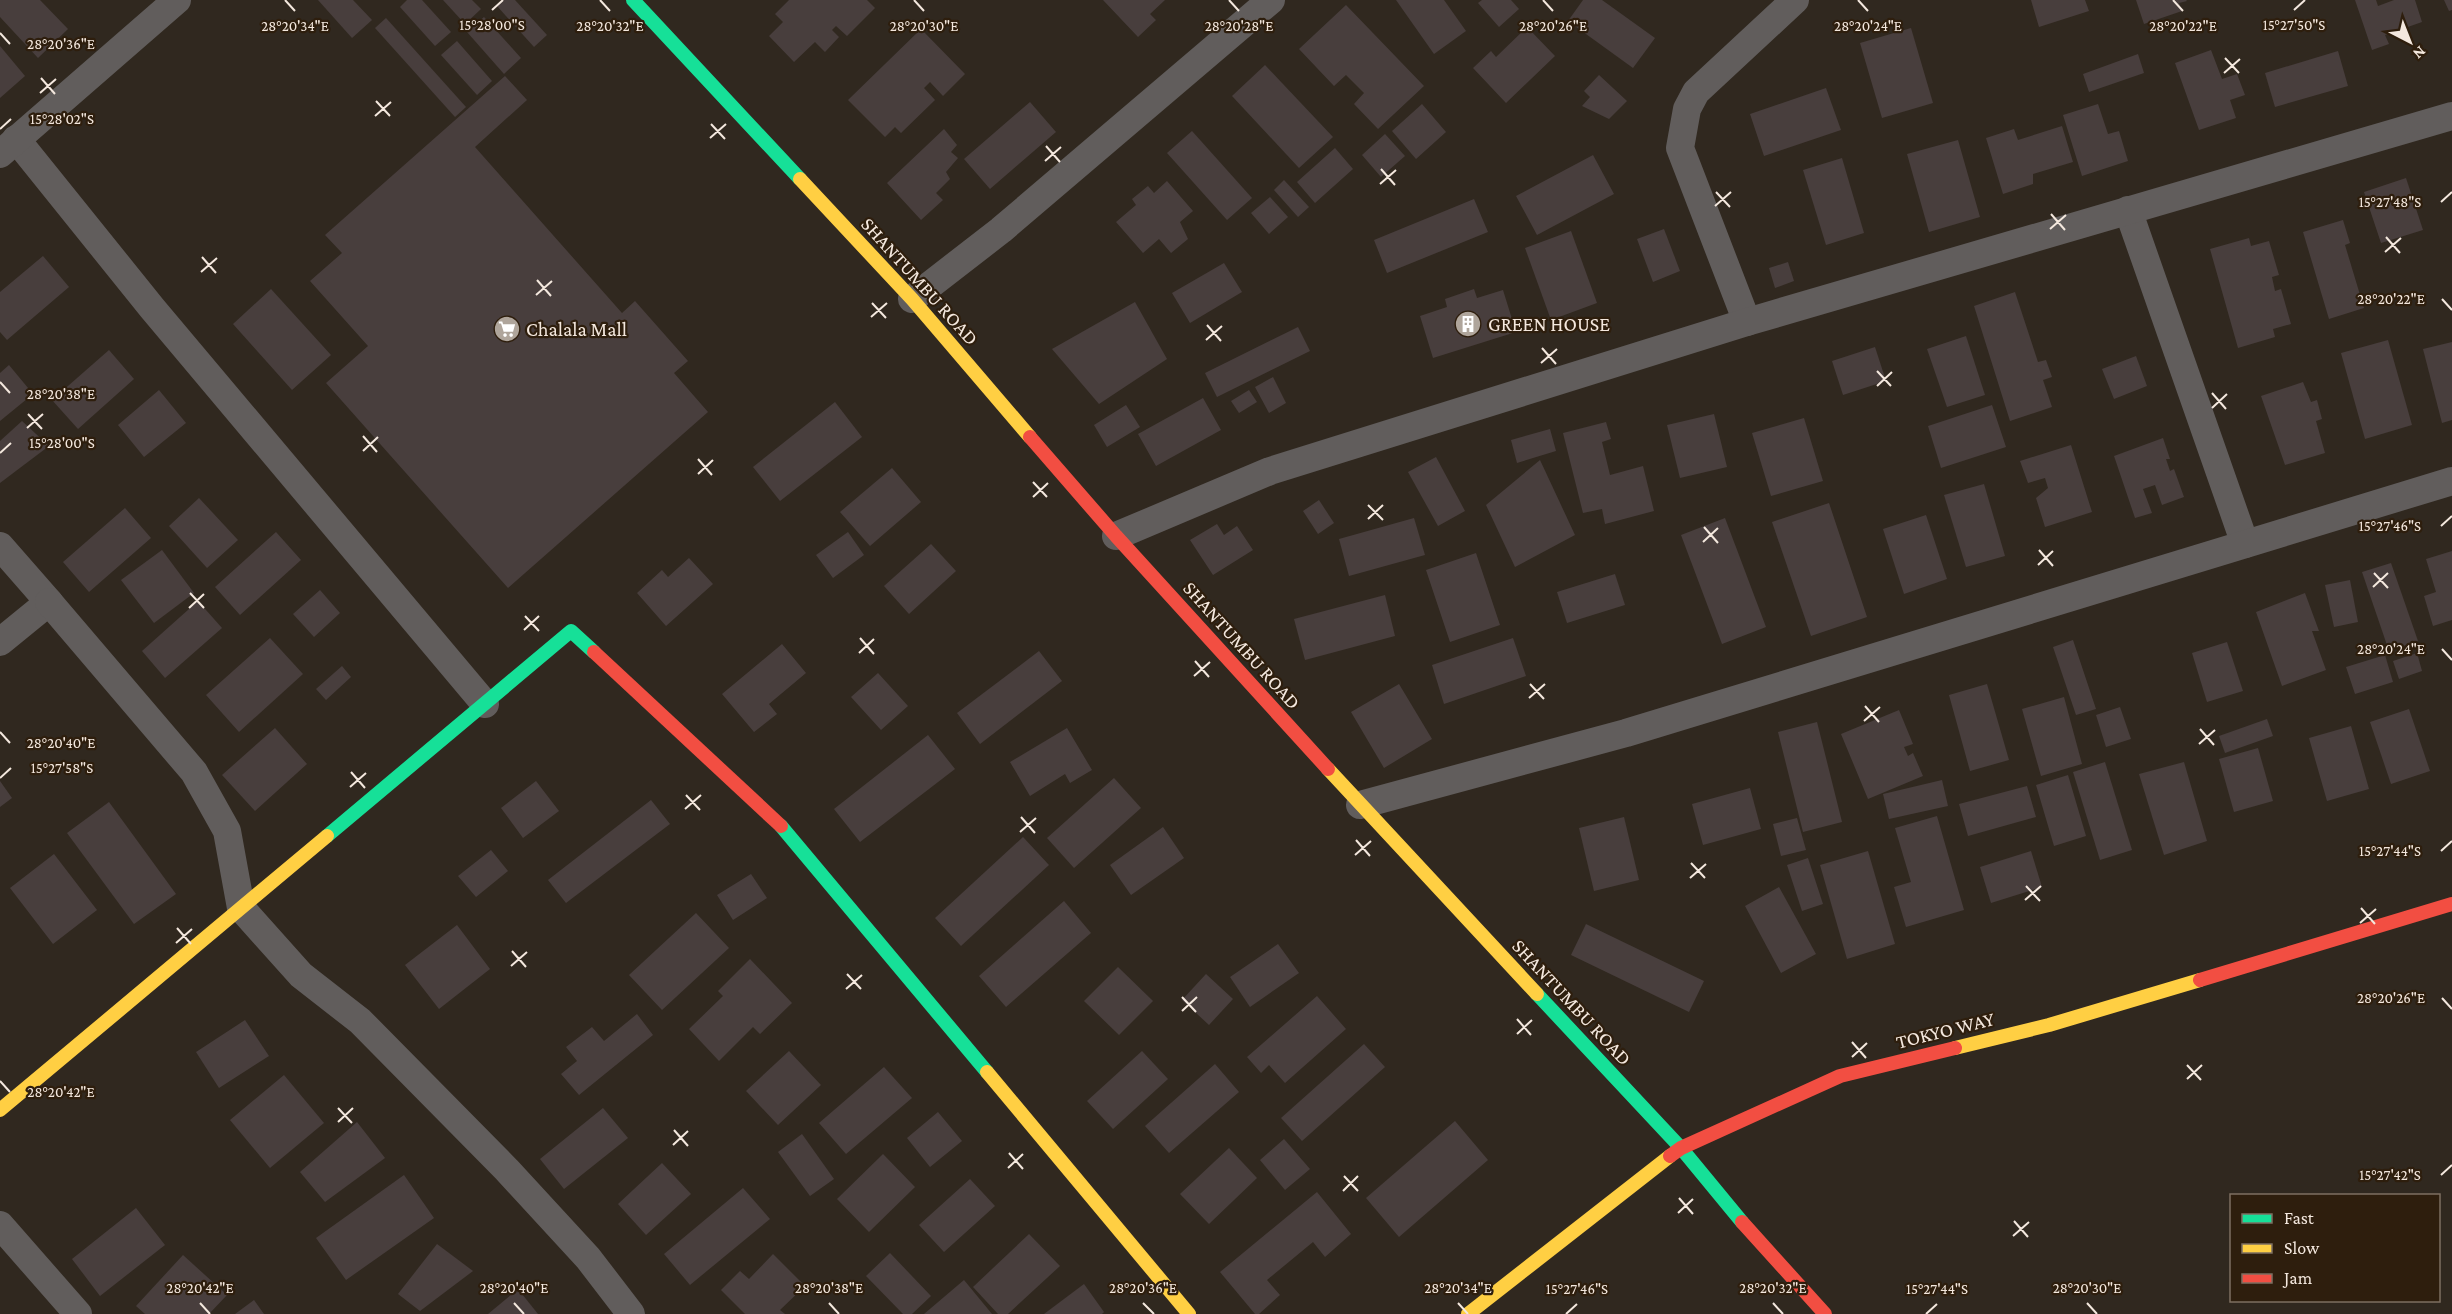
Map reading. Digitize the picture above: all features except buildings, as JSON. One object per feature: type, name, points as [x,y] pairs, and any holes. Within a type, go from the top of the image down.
[{"type":"street","points":[[177,0],[8,147],[152,308],[485,704]]},
{"type":"street","name":"SHANTUMBU ROAD","points":[[633,0],[912,299],[1116,536],[1360,805],[1681,1148],[1758,1241],[1825,1314]]},
{"type":"street","points":[[912,299],[1001,230],[1271,0]]},
{"type":"street","points":[[1748,322],[1680,148],[1687,109],[1696,92],[1795,0]]},
{"type":"street","points":[[1116,536],[1270,471],[1748,322],[2452,116]]},
{"type":"street","points":[[2128,210],[2245,544]]},
{"type":"street","points":[[1360,805],[1626,733],[2452,481]]},
{"type":"street","points":[[0,546],[195,772],[227,831],[241,908],[301,975],[360,1021],[507,1170],[588,1258],[631,1314]]},
{"type":"street","points":[[0,642],[49,602]]},
{"type":"street","points":[[0,1110],[571,631],[782,826],[1190,1314]]},
{"type":"street","name":"TOKYO WAY","points":[[1467,1314],[1681,1148],[1840,1076],[2049,1024],[2452,904]]},
{"type":"street","points":[[0,1225],[78,1314]]},
{"type":"traffic: fast","points":[[633,0],[800,179]]},
{"type":"traffic: fast","points":[[327,836],[571,631],[594,652]]},
{"type":"traffic: fast","points":[[781,826],[987,1072]]},
{"type":"traffic: fast","points":[[1537,994],[1681,1148],[1742,1222]]},
{"type":"traffic: slow","points":[[800,179],[912,299],[1030,437]]},
{"type":"traffic: slow","points":[[1328,769],[1537,994]]},
{"type":"traffic: slow","points":[[0,1110],[327,836]]},
{"type":"traffic: slow","points":[[1955,1048],[2049,1025],[2200,980]]},
{"type":"traffic: slow","points":[[987,1072],[1189,1314]]},
{"type":"traffic: slow","points":[[1468,1314],[1670,1156]]},
{"type":"traffic: jam","points":[[1030,437],[1116,536],[1328,769]]},
{"type":"traffic: jam","points":[[594,652],[781,826]]},
{"type":"traffic: jam","points":[[2200,980],[2452,904]]},
{"type":"traffic: jam","points":[[1670,1156],[1681,1148],[1840,1076],[1955,1048]]},
{"type":"traffic: jam","points":[[1742,1222],[1825,1314]]},
{"type":"place","name":"GREEN HOUSE","points":[[1468,324]]},
{"type":"place","name":"Chalala Mall","points":[[507,329]]}]
